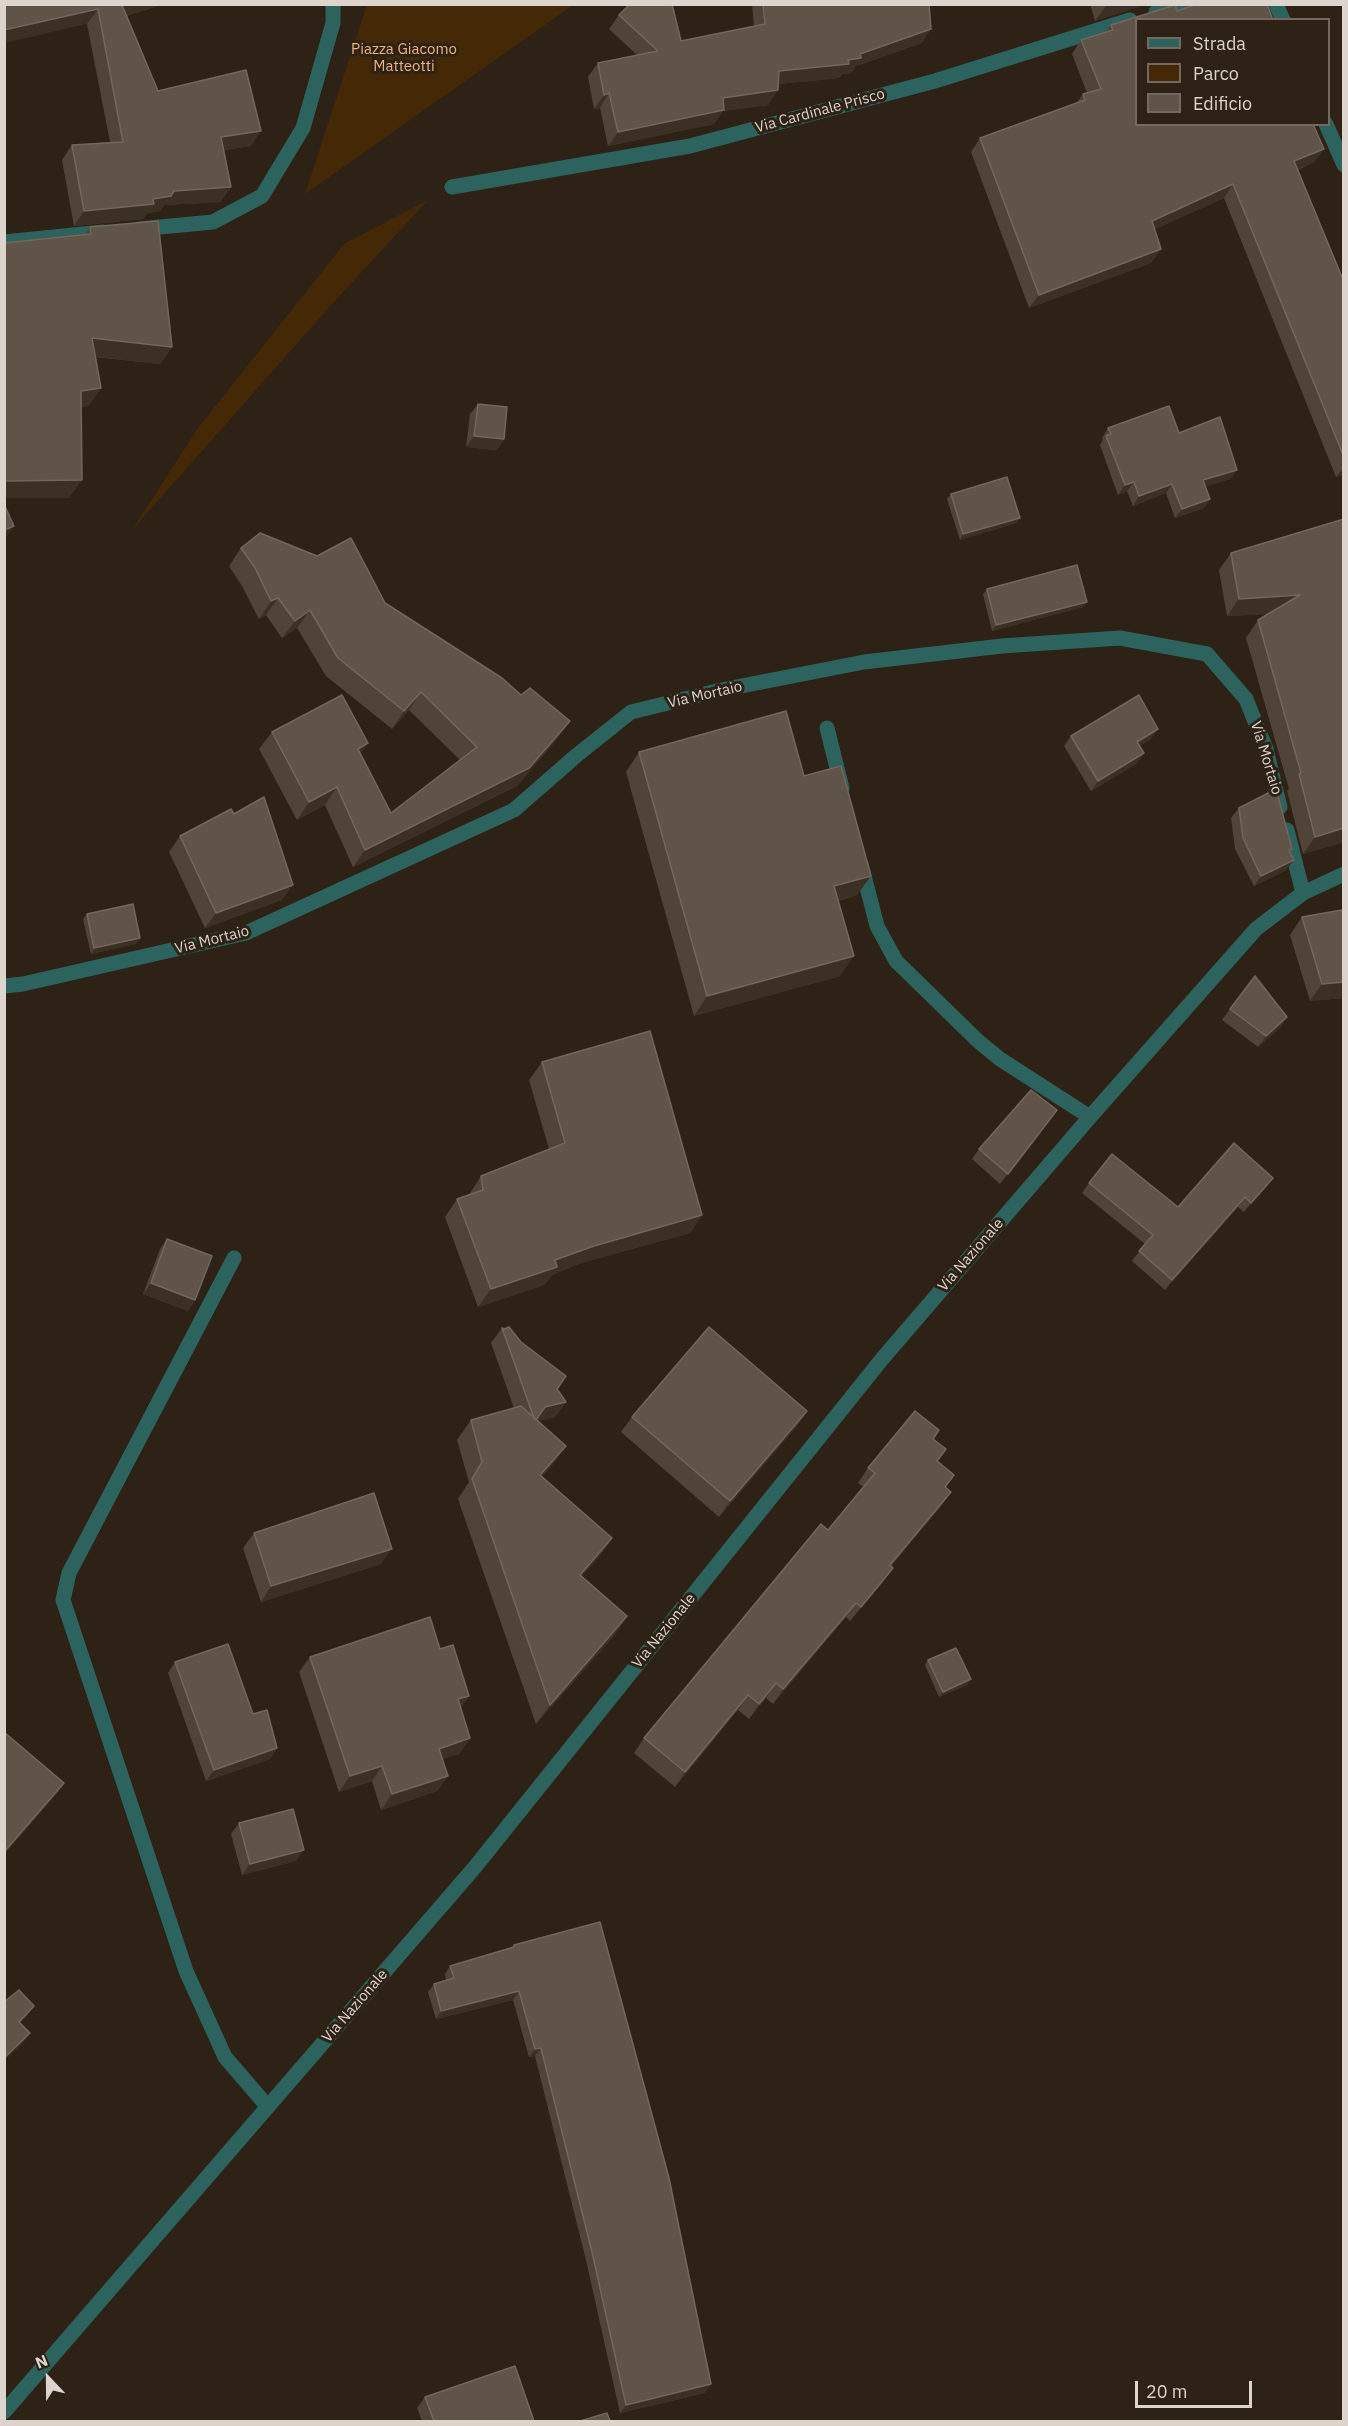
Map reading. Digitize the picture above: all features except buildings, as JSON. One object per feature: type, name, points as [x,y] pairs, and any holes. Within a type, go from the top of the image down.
[{"type":"street","points":[[4,242],[213,222],[262,196],[303,128],[333,23],[333,4]]},
{"type":"street","name":"Via Cardinale Prisco","points":[[1136,18],[1181,4]]},
{"type":"street","points":[[1276,4],[1282,18]]},
{"type":"street","name":"Via Cardinale Prisco","points":[[452,187],[690,146],[935,81],[1135,18]]},
{"type":"street","points":[[1327,126],[1344,165]]},
{"type":"street","name":"Via Mortaio","points":[[4,986],[22,984],[246,933],[514,810],[631,712],[721,690],[864,662],[1002,646],[1120,638],[1207,654],[1246,699],[1262,739],[1303,894]]},
{"type":"street","points":[[827,728],[846,805]]},
{"type":"street","points":[[857,849],[877,926],[896,961],[993,1053],[1090,1117]]},
{"type":"street","name":"Via Nazionale","points":[[4,2412],[476,1867],[882,1359],[1090,1117],[1256,930],[1303,894],[1344,874]]},
{"type":"street","points":[[234,1258],[69,1573],[63,1600],[186,1971],[225,2057],[268,2107]]},
{"type":"green space","name":"Piazza Giacomo Matteotti","points":[[367,4],[573,5],[305,194]]},
{"type":"green space","points":[[428,200],[333,303],[132,530],[198,428],[344,244]]}]
